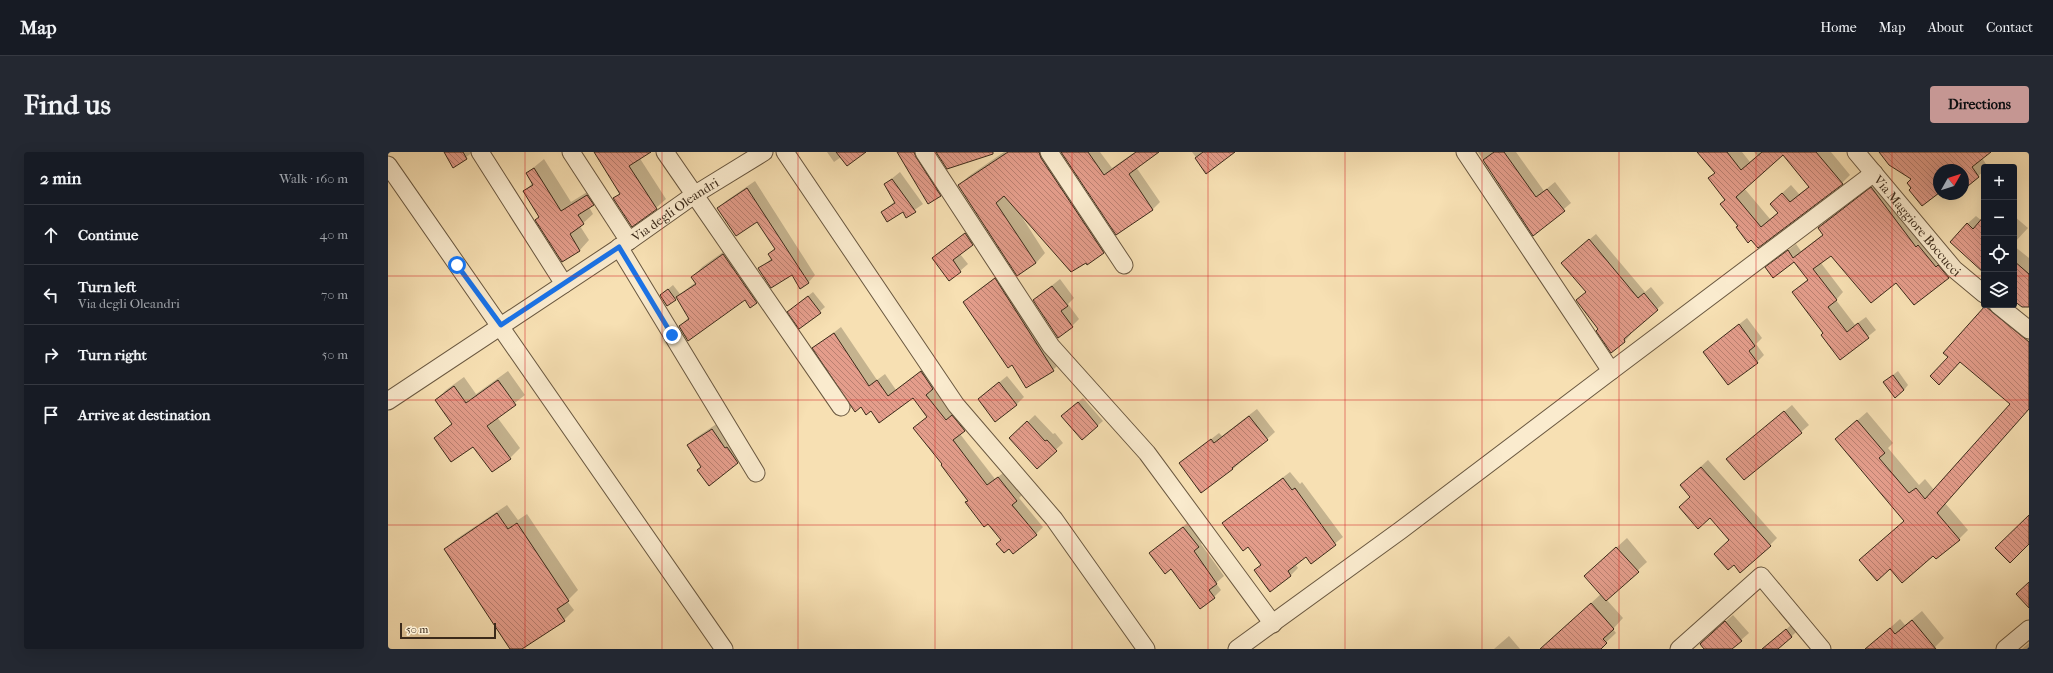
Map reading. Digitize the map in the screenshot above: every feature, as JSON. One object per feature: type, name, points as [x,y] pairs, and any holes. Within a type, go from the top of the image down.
[{"type":"street","points":[[480,152],[564,284]]},
{"type":"street","points":[[571,152],[756,473]]},
{"type":"street","points":[[665,152],[842,407]]},
{"type":"street","name":"Via degli Oleandri","points":[[388,401],[624,244],[694,195],[764,152]]},
{"type":"street","points":[[785,152],[956,404],[1054,519],[1146,649]]},
{"type":"street","points":[[924,152],[1051,346],[1147,453],[1273,624]]},
{"type":"street","points":[[1049,152],[1124,265]]},
{"type":"street","points":[[1465,152],[1611,370]]},
{"type":"street","name":"Via Maggiore Boccucci","points":[[1856,152],[1954,269],[1981,292]]},
{"type":"street","points":[[388,165],[501,325],[724,649]]},
{"type":"street","points":[[1237,649],[1401,530],[1874,173]]},
{"type":"street","points":[[2002,308],[2029,330]]},
{"type":"street","points":[[1680,649],[1762,576],[1822,649]]},
{"type":"street","points":[[2005,649],[2029,628]]},
{"type":"building","points":[[444,152],[463,152],[467,159],[453,168]]},
{"type":"building","points":[[594,152],[651,152],[629,166],[657,209],[632,227],[613,198],[620,194]]},
{"type":"building","points":[[836,152],[866,152],[847,166]]},
{"type":"building","points":[[897,152],[914,152],[941,196],[928,204]]},
{"type":"building","points":[[936,152],[993,152],[993,154],[947,169]]},
{"type":"building","points":[[1008,152],[1039,152],[1041,158],[1104,253],[1087,265],[1086,263],[1071,272],[1004,196],[996,203],[1036,263],[1017,276],[958,185]]},
{"type":"building","points":[[1061,152],[1088,152],[1104,175],[1136,152],[1159,152],[1129,174],[1153,210],[1116,235]]},
{"type":"building","points":[[1203,152],[1235,152],[1206,174],[1195,158]]},
{"type":"building","points":[[1494,152],[1504,152],[1536,197],[1547,189],[1565,211],[1533,236],[1483,160]]},
{"type":"building","points":[[1697,152],[1727,152],[1741,170],[1762,152],[1816,152],[1843,184],[1758,248],[1751,240],[1748,243],[1736,227],[1738,226],[1720,204],[1725,200],[1708,178],[1715,173]],"holes":[[[1783,155],[1809,187],[1790,202],[1782,193],[1770,204],[1778,213],[1761,227],[1736,197]]]},
{"type":"building","points":[[1879,152],[1991,152],[1972,167],[1979,177],[1969,185],[1969,164],[1933,164],[1933,198],[1922,206],[1909,190],[1911,188],[1907,183],[1911,179],[1889,165]]},
{"type":"building","points":[[534,168],[561,211],[587,195],[594,205],[578,215],[584,224],[570,234],[580,251],[562,262],[535,220],[539,217],[523,191],[533,185],[526,173]]},
{"type":"building","points":[[892,179],[916,212],[906,218],[903,212],[887,222],[881,212],[895,203],[884,184]]},
{"type":"building","points":[[1871,187],[1916,247],[1918,245],[1936,267],[1938,265],[1949,278],[1914,305],[1896,283],[1871,303],[1831,256],[1813,269],[1837,300],[1828,307],[1847,332],[1858,323],[1869,338],[1840,360],[1821,335],[1823,333],[1792,292],[1808,280],[1794,262],[1773,278],[1765,267],[1788,250],[1793,258],[1823,235],[1818,228]]},
{"type":"building","points":[[747,188],[809,283],[800,289],[792,275],[771,288],[758,268],[772,260],[768,254],[775,249],[757,222],[736,236],[717,208]]},
{"type":"building","points":[[1981,220],[1981,270],[1950,242],[1967,223],[1973,229]]},
{"type":"building","points":[[965,233],[973,245],[953,260],[961,272],[949,281],[932,258]]},
{"type":"building","points":[[1589,239],[1638,298],[1644,293],[1658,310],[1624,339],[1625,342],[1611,353],[1596,331],[1598,329],[1576,300],[1586,292],[1561,263]]},
{"type":"building","points":[[723,254],[757,303],[750,308],[745,300],[688,341],[679,326],[689,319],[676,297],[696,284],[691,277]]},
{"type":"building","points":[[2017,264],[2029,274],[2029,307],[2022,307],[2017,303]]},
{"type":"building","points":[[995,278],[1054,371],[1026,388],[1012,365],[1008,368],[963,302]]},
{"type":"building","points":[[1052,286],[1068,306],[1061,311],[1073,327],[1058,338],[1033,300]]},
{"type":"building","points":[[668,289],[676,300],[667,306],[660,295]]},
{"type":"building","points":[[808,296],[821,313],[799,329],[787,312]]},
{"type":"building","points":[[1983,308],[1987,308],[2029,342],[2029,409],[1937,513],[1960,540],[1936,559],[1933,556],[1902,583],[1890,569],[1877,581],[1859,560],[1904,521],[1835,439],[1857,420],[1885,453],[1879,458],[1909,493],[1916,488],[1925,499],[2010,404],[1960,362],[1939,385],[1930,376],[1948,357],[1943,353]]},
{"type":"building","points":[[1739,324],[1755,346],[1749,351],[1758,363],[1728,385],[1703,352]]},
{"type":"building","points":[[834,333],[869,386],[877,380],[888,396],[921,371],[933,389],[926,395],[946,420],[952,415],[965,431],[953,440],[987,485],[998,477],[1017,501],[1012,505],[1037,535],[1013,554],[1009,549],[1004,553],[996,544],[1001,540],[988,524],[984,527],[965,502],[968,501],[941,465],[942,464],[913,428],[927,417],[913,398],[879,423],[871,411],[866,415],[861,407],[855,412],[812,348]]},
{"type":"building","points":[[1893,375],[1904,390],[1895,398],[1883,382]]},
{"type":"building","points":[[498,380],[516,405],[487,426],[511,459],[492,472],[473,447],[451,462],[434,438],[452,424],[435,400],[454,386],[466,403]]},
{"type":"building","points":[[999,382],[1017,405],[995,422],[978,399]]},
{"type":"building","points":[[1078,402],[1098,426],[1082,440],[1061,416]]},
{"type":"building","points":[[1784,411],[1802,433],[1744,480],[1726,459]]},
{"type":"building","points":[[1249,416],[1268,440],[1201,493],[1179,463],[1211,439],[1214,443]]},
{"type":"building","points":[[1027,421],[1045,441],[1047,440],[1057,451],[1037,469],[1009,438]]},
{"type":"building","points":[[712,429],[725,448],[727,447],[738,463],[709,486],[697,470],[701,467],[687,445]]},
{"type":"building","points":[[1701,467],[1771,546],[1740,573],[1734,565],[1728,570],[1714,554],[1729,540],[1710,518],[1698,529],[1679,507],[1690,497],[1680,485]]},
{"type":"building","points":[[1283,478],[1292,490],[1295,488],[1336,545],[1311,564],[1306,557],[1288,571],[1291,576],[1270,592],[1254,570],[1261,565],[1248,547],[1243,551],[1222,523]]},
{"type":"building","points":[[497,513],[508,529],[517,523],[569,601],[557,609],[565,621],[522,649],[510,649],[444,549]]},
{"type":"building","points":[[2029,515],[2029,544],[2010,563],[1995,548]]},
{"type":"building","points":[[1183,527],[1199,547],[1194,551],[1217,584],[1209,590],[1215,598],[1200,609],[1171,569],[1165,574],[1149,553]]},
{"type":"building","points":[[1616,547],[1639,572],[1606,601],[1584,576]]},
{"type":"building","points":[[2029,582],[2029,608],[2016,594]]},
{"type":"building","points":[[1591,603],[1614,629],[1603,639],[1607,643],[1601,649],[1540,649]]},
{"type":"building","points":[[1912,620],[1936,649],[1865,649],[1890,628],[1895,634]]},
{"type":"building","points":[[1725,621],[1742,641],[1732,649],[1704,649],[1700,644]]},
{"type":"building","points":[[1786,629],[1792,637],[1778,649],[1762,649]]},
{"type":"route","points":[[457,265],[501,325],[619,247],[672,335]]}]
